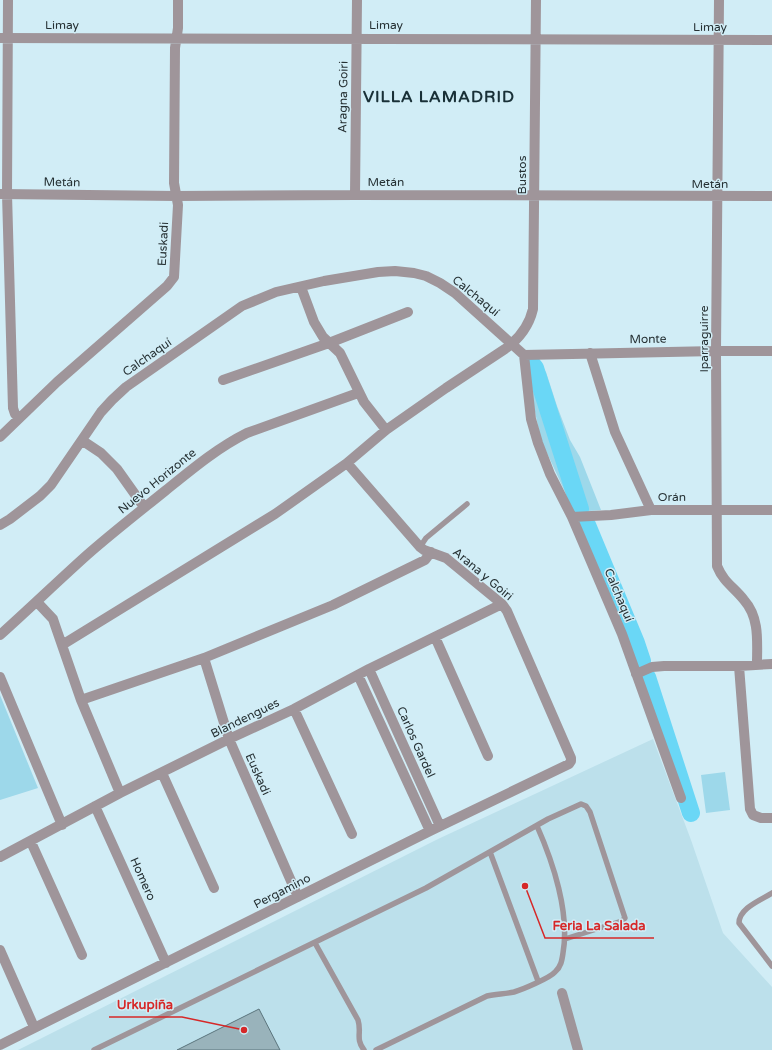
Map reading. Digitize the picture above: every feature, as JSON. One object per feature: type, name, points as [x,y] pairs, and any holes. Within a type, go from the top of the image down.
[{"type":"street","points":[[8,0],[4,38],[4,194],[13,408],[15,414],[19,418]]},
{"type":"street","name":"Euskadi","points":[[0,437],[57,382],[171,282],[174,276],[178,205],[174,183],[175,48],[178,28],[178,0]]},
{"type":"street","name":"Aragna Goiri","points":[[355,195],[357,0]]},
{"type":"street","name":"Bustos","points":[[62,645],[275,514],[347,463],[386,430],[512,344],[525,329],[530,320],[533,309],[536,0]]},
{"type":"street","name":"Iparraguirre","points":[[719,0],[716,351],[717,566],[724,580],[745,600],[754,614],[758,640],[757,664]]},
{"type":"street","name":"Limay","points":[[4,38],[772,40]]},
{"type":"street","name":"Metán","points":[[4,194],[176,196],[772,196]]},
{"type":"street","name":"Calchaquí","points":[[0,525],[40,496],[51,485],[83,441],[101,412],[112,400],[126,388],[242,306],[276,292],[378,272],[395,271],[426,276],[455,294],[524,355],[531,419],[538,443],[550,474],[572,517],[622,634],[681,798]]},
{"type":"street","points":[[301,287],[314,322],[323,337],[340,354],[347,366],[358,393],[386,430]]},
{"type":"street","points":[[223,380],[329,343],[408,312]]},
{"type":"street","name":"Monte","points":[[524,355],[772,351]]},
{"type":"street","points":[[590,353],[615,432],[651,510]]},
{"type":"street","name":"Nuevo Horizonte","points":[[0,635],[88,555],[200,462],[233,440],[247,433],[358,393]]},
{"type":"street","points":[[83,441],[101,453],[117,468],[144,507]]},
{"type":"street","name":"Arana y Goiri","points":[[347,463],[420,547],[446,558],[502,604],[507,611],[571,758]]},
{"type":"street","name":"Orán","points":[[572,517],[611,515],[651,510],[772,510]]},
{"type":"street","points":[[80,700],[204,658],[333,605],[425,560],[431,552]]},
{"type":"street","points":[[37,602],[53,620],[80,700],[120,793]]},
{"type":"street","name":"Blandengues","points":[[0,857],[31,842],[120,793],[294,709],[358,675],[502,604]]},
{"type":"street","points":[[435,637],[488,756]]},
{"type":"street","name":"Euskadi","points":[[204,658],[228,740],[298,897]]},
{"type":"street","points":[[636,674],[652,667],[664,666],[739,666],[772,664]]},
{"type":"street","points":[[739,666],[750,809],[753,815],[760,818],[772,818]]},
{"type":"street","name":"Carlos Gardel","points":[[369,670],[440,826]]},
{"type":"street","name":"Carlos Gardel","points":[[358,675],[430,831]]},
{"type":"street","points":[[0,677],[62,825]]},
{"type":"street","points":[[294,709],[352,834]]},
{"type":"street","name":"Pergamino","points":[[0,1045],[440,826],[569,764],[571,758]]},
{"type":"street","points":[[162,773],[214,888]]},
{"type":"street","name":"Homero","points":[[95,806],[166,963]]},
{"type":"street","points":[[31,842],[82,955]]},
{"type":"street","points":[[0,950],[34,1027]]},
{"type":"street","points":[[562,993],[578,1050]]},
{"type":"lane","points":[[420,547],[426,538],[467,504]]},
{"type":"lane","points":[[94,1050],[426,888],[537,826],[581,804],[586,806],[590,812],[625,918],[622,921],[565,939]]},
{"type":"lane","points":[[376,1050],[487,996],[516,991],[538,981],[555,972],[561,965],[565,939],[564,922],[558,890],[546,847],[537,826]]},
{"type":"lane","points":[[490,852],[538,981]]},
{"type":"lane","points":[[772,893],[743,912],[740,918],[740,923],[772,966]]},
{"type":"lane","points":[[315,942],[358,1020],[360,1026],[358,1038],[364,1050]]},
{"type":"shaded area","points":[[535,361],[546,372],[570,440],[580,457],[601,510],[577,512],[571,505],[541,440],[534,407],[530,366]]},
{"type":"shaded area","points":[[0,695],[38,788],[0,800]]},
{"type":"shaded area","points":[[653,739],[691,840],[723,933],[772,987],[772,1050],[18,1050],[438,839]]},
{"type":"shaded area","points":[[725,772],[730,810],[706,813],[701,775]]},
{"type":"building","points":[[259,1009],[280,1050],[177,1050]]},
{"type":"waterway","points":[[530,362],[535,368],[580,509]]},
{"type":"waterway","points":[[587,525],[642,661]]},
{"type":"waterway","points":[[647,677],[691,813]]},
{"type":"place","name":"Feria La Salada","points":[[525,886]]},
{"type":"place","name":"Urkupiña","points":[[244,1030]]},
{"type":"district","name":"VILLA LAMADRID","points":[[439,97]]}]
